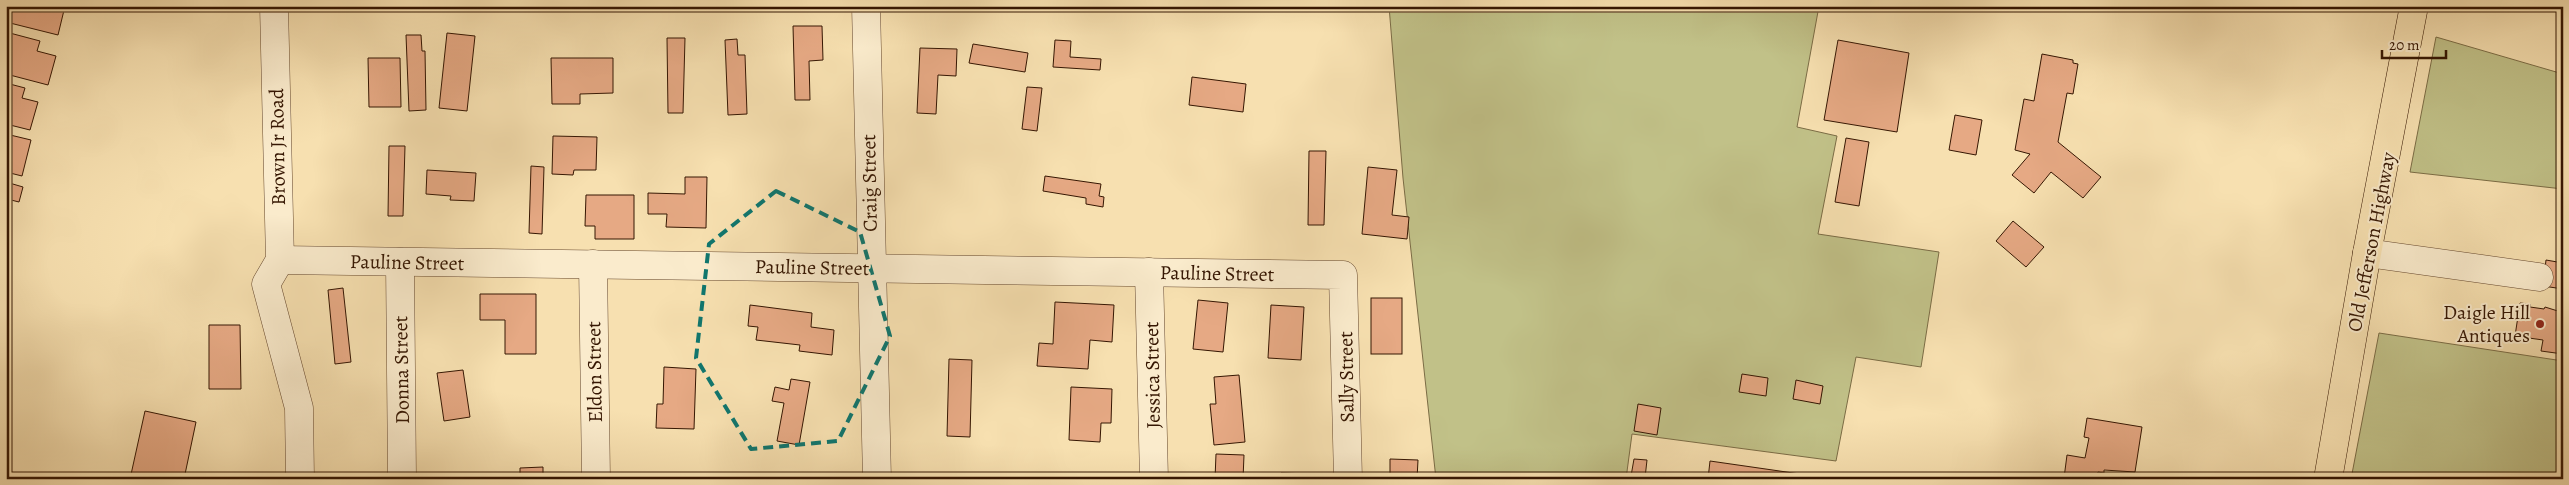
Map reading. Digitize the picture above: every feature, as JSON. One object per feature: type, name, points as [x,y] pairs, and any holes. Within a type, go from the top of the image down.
[{"type":"main road","name":"Old Jefferson Highway","points":[[2328,479],[2414,6]]},
{"type":"street","name":"Brown Jr Road","points":[[274,6],[280,260]]},
{"type":"street","name":"Craig Street","points":[[866,6],[870,268],[877,479]]},
{"type":"street","points":[[2368,253],[2539,277]]},
{"type":"street","name":"Pauline Street","points":[[280,260],[1343,275]]},
{"type":"street","points":[[280,260],[266,284],[299,408],[300,479]]},
{"type":"street","name":"Donna Street","points":[[400,262],[402,479]]},
{"type":"street","name":"Eldon Street","points":[[593,264],[596,479]]},
{"type":"street","name":"Jessica Street","points":[[1149,272],[1154,479]]},
{"type":"street","name":"Sally Street","points":[[1343,275],[1348,479]]},
{"type":"highlighted area","points":[[776,191],[860,232],[890,336],[838,441],[751,449],[696,358],[709,244]]},
{"type":"green space","points":[[1389,6],[1819,6],[1797,127],[1837,136],[1818,234],[1939,252],[1921,367],[1856,357],[1836,461],[1632,434],[1626,479],[1436,479],[1403,178]]},
{"type":"green space","points":[[2436,37],[2563,74],[2563,189],[2410,172]]},
{"type":"green space","points":[[2379,333],[2563,361],[2563,479],[2351,479]]},
{"type":"building","points":[[6,6],[65,6],[58,35],[6,22],[8,8]]},
{"type":"building","points":[[793,26],[822,26],[823,60],[809,61],[810,100],[795,100]]},
{"type":"building","points":[[6,32],[40,41],[37,51],[56,56],[48,85],[6,74]]},
{"type":"building","points":[[447,33],[475,36],[467,111],[439,108]]},
{"type":"building","points":[[406,35],[421,35],[422,51],[425,51],[426,110],[409,111]]},
{"type":"building","points":[[667,38],[685,38],[683,113],[668,113]]},
{"type":"building","points":[[737,39],[738,55],[745,55],[747,114],[728,115],[725,40]]},
{"type":"building","points":[[1055,40],[1071,41],[1070,57],[1101,59],[1100,70],[1053,67]]},
{"type":"building","points":[[1838,40],[1909,53],[1897,132],[1824,120]]},
{"type":"building","points":[[973,44],[1028,53],[1025,72],[969,63]]},
{"type":"building","points":[[920,48],[957,49],[956,76],[938,75],[936,114],[917,113]]},
{"type":"building","points":[[2042,54],[2073,60],[2073,63],[2078,64],[2073,94],[2067,93],[2058,142],[2101,177],[2083,198],[2051,172],[2034,193],[2012,175],[2030,154],[2015,150],[2024,99],[2034,101]]},
{"type":"building","points":[[368,58],[400,58],[401,107],[369,107]]},
{"type":"building","points":[[551,58],[613,58],[613,93],[580,94],[580,104],[552,104]]},
{"type":"building","points":[[1192,77],[1246,84],[1243,112],[1189,105]]},
{"type":"building","points":[[6,83],[25,88],[22,98],[38,102],[30,130],[6,124]]},
{"type":"building","points":[[1027,87],[1042,88],[1037,131],[1022,129]]},
{"type":"building","points":[[1955,115],[1982,120],[1976,155],[1949,150]]},
{"type":"building","points":[[6,134],[31,140],[22,176],[6,172]]},
{"type":"building","points":[[553,136],[597,137],[596,170],[574,170],[573,175],[552,174]]},
{"type":"building","points":[[1846,138],[1869,142],[1859,206],[1835,202]]},
{"type":"building","points":[[389,146],[405,146],[403,216],[388,216]]},
{"type":"building","points":[[1309,151],[1326,151],[1324,225],[1308,225]]},
{"type":"building","points":[[531,166],[544,167],[542,234],[529,233]]},
{"type":"building","points":[[1368,167],[1397,170],[1392,215],[1409,217],[1407,239],[1362,234]]},
{"type":"building","points":[[427,170],[476,173],[474,201],[450,200],[451,196],[426,194]]},
{"type":"building","points":[[1045,176],[1101,184],[1099,196],[1104,197],[1103,207],[1086,204],[1086,198],[1043,191]]},
{"type":"building","points":[[685,177],[707,177],[706,228],[666,227],[667,214],[648,214],[648,193],[685,194]]},
{"type":"building","points":[[6,182],[23,187],[19,202],[11,200],[6,217]]},
{"type":"building","points":[[586,195],[634,195],[634,239],[595,239],[595,226],[585,226]]},
{"type":"building","points":[[2013,221],[2044,247],[2026,267],[1996,241]]},
{"type":"building","name":"Daigle Hill Antiques","points":[[2546,260],[2563,263],[2563,289],[2543,286]]},
{"type":"building","points":[[343,288],[351,362],[335,364],[328,290]]},
{"type":"building","points":[[480,294],[536,294],[536,354],[505,354],[505,320],[480,320]]},
{"type":"building","points":[[1371,298],[1402,298],[1402,354],[1371,354]]},
{"type":"building","points":[[1198,300],[1228,303],[1223,352],[1193,349]]},
{"type":"building","points":[[1055,302],[1114,305],[1112,342],[1090,340],[1088,369],[1037,366],[1039,343],[1053,344]]},
{"type":"building","name":"Daigle Hill Antiques","points":[[2520,303],[2530,304],[2530,307],[2544,309],[2545,307],[2561,312],[2563,303],[2563,354],[2541,351],[2543,340],[2515,336]]},
{"type":"building","points":[[750,305],[812,313],[811,327],[834,330],[832,355],[799,351],[800,345],[756,340],[758,327],[748,326]]},
{"type":"building","points":[[1271,305],[1304,307],[1301,360],[1268,358]]},
{"type":"building","points":[[209,325],[240,325],[241,389],[209,389]]},
{"type":"building","points":[[949,359],[972,360],[970,437],[947,436]]},
{"type":"building","points":[[664,367],[696,369],[694,429],[656,428],[657,404],[663,404]]},
{"type":"building","points":[[463,370],[470,417],[444,421],[437,373]]},
{"type":"building","points":[[1742,374],[1768,378],[1766,396],[1739,392]]},
{"type":"building","points":[[1239,375],[1245,442],[1214,445],[1210,404],[1216,404],[1214,377]]},
{"type":"building","points":[[791,379],[810,382],[799,445],[777,441],[784,403],[772,401],[775,387],[789,390]]},
{"type":"building","points":[[1796,380],[1823,386],[1820,404],[1793,399]]},
{"type":"building","points":[[1071,387],[1112,389],[1111,423],[1101,423],[1100,442],[1069,440]]},
{"type":"building","points":[[1638,404],[1661,408],[1657,435],[1634,431]]},
{"type":"building","points":[[145,411],[196,422],[184,479],[130,479]]},
{"type":"building","points":[[2087,418],[2142,427],[2135,472],[2104,470],[2104,473],[2098,472],[2096,479],[2064,478],[2067,455],[2085,458],[2089,438],[2084,437]]},
{"type":"building","points":[[1216,454],[1244,455],[1243,479],[1215,479]]},
{"type":"building","points":[[1390,459],[1418,460],[1417,479],[1390,479]]},
{"type":"building","points":[[1634,459],[1647,460],[1645,478],[1631,476]]},
{"type":"building","points":[[1710,461],[1821,477],[1821,479],[1708,479]]},
{"type":"building","points":[[543,467],[543,479],[520,479],[520,468]]},
{"type":"building","points":[[1281,473],[1312,474],[1312,479],[1280,479]]},
{"type":"place","name":"Daigle Hill Antiques","points":[[2540,324]]}]
